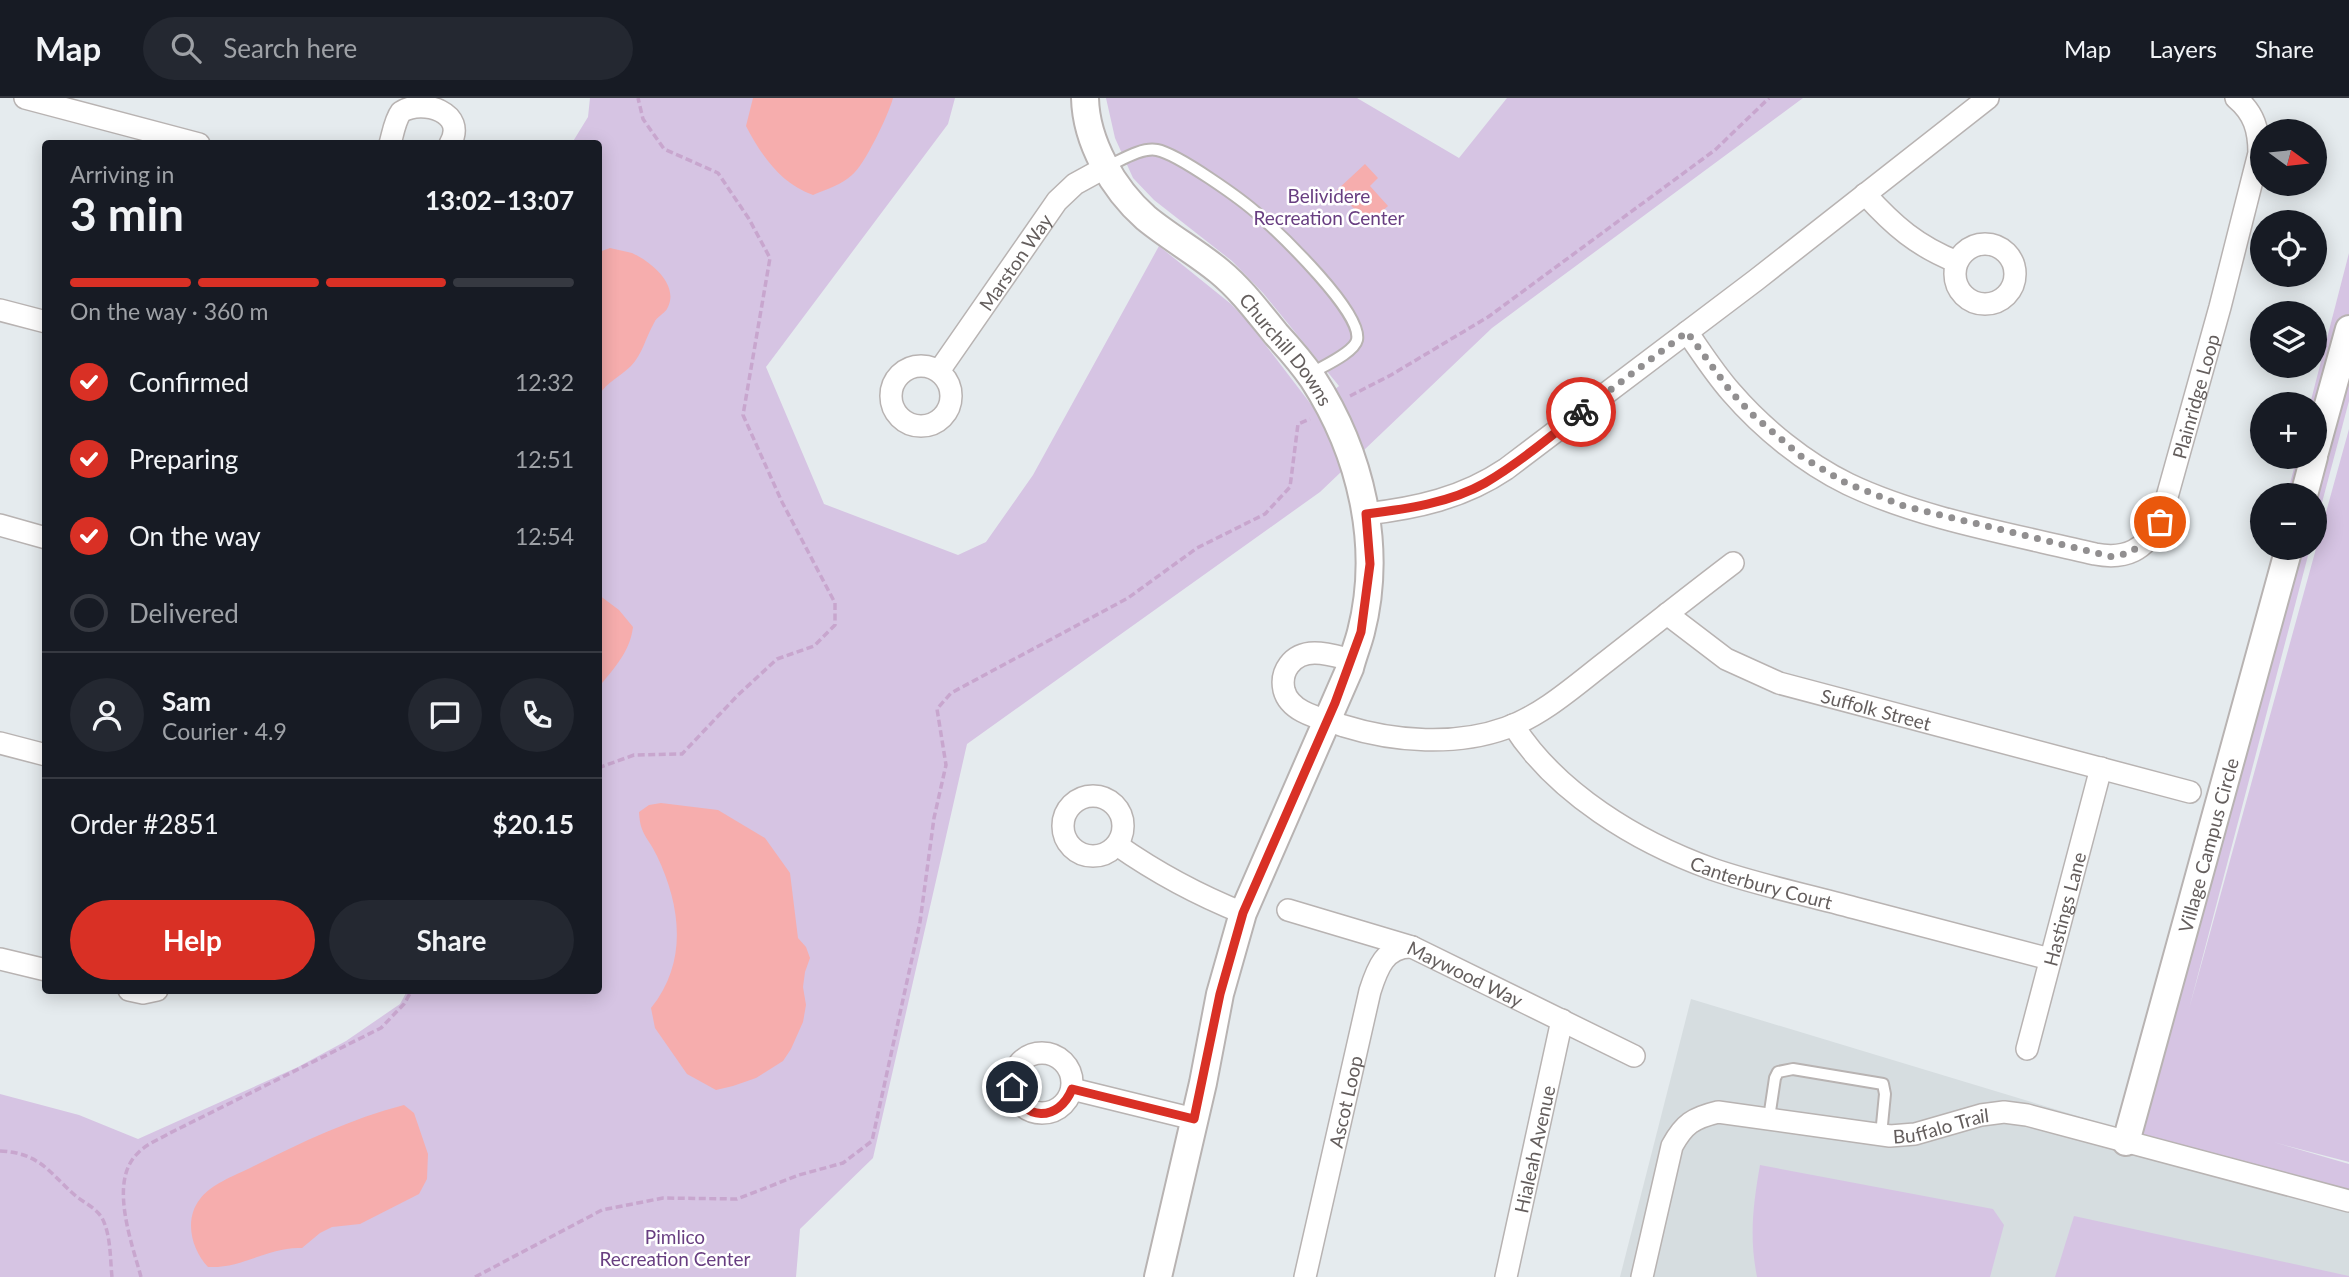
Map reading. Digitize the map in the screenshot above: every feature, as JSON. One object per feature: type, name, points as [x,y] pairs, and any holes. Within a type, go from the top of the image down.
[{"type":"street","points":[[25,98],[67,103],[186,140]]},
{"type":"street","name":"Churchill Downs","points":[[1085,98],[1090,134],[1106,167],[1129,200],[1146,218],[1221,273],[1251,303],[1309,374],[1330,409],[1356,471],[1366,514],[1370,564],[1361,632],[1352,660],[1243,913],[1220,994],[1158,1277]]},
{"type":"street","points":[[1366,514],[1426,504],[1484,484],[1540,445],[1989,98]]},
{"type":"street","name":"Plainridge Loop","points":[[1687,332],[1731,392],[1754,416],[1802,457],[1846,483],[1904,506],[1937,515],[2095,554],[2113,557],[2123,555],[2144,544],[2160,522],[2220,307],[2259,153],[2255,122],[2248,108],[2236,98]]},
{"type":"street","points":[[391,140],[400,114],[409,104],[422,100],[436,102],[447,110],[454,121],[455,135],[452,140]]},
{"type":"street","name":"Marston Way","points":[[939,371],[1057,201],[1075,184],[1106,167]]},
{"type":"street","points":[[1865,194],[1892,224],[1914,241],[1957,262]]},
{"type":"street","points":[[0,310],[42,321]]},
{"type":"street","points":[[2327,411],[2349,329]]},
{"type":"street","points":[[0,525],[42,536]]},
{"type":"street","name":"Village Campus Circle","points":[[2126,1142],[2286,560]]},
{"type":"street","points":[[1352,660],[1319,653],[1305,653],[1293,659],[1285,670],[1282,684],[1285,697],[1294,708],[1362,732],[1423,740],[1482,735],[1513,725],[1541,710],[1732,563]]},
{"type":"street","name":"Suffolk Street","points":[[1667,614],[1726,659],[1779,683],[2190,792]]},
{"type":"street","name":"Canterbury Court","points":[[1513,725],[1532,752],[1583,799],[1645,839],[1711,868],[2050,959]]},
{"type":"street","points":[[0,743],[42,754]]},
{"type":"street","name":"Hastings Lane","points":[[2027,1049],[2101,768]]},
{"type":"street","points":[[1117,845],[1205,898],[1243,913]]},
{"type":"street","name":"Maywood Way","points":[[1288,910],[1412,947],[1634,1056]]},
{"type":"street","name":"Ascot Loop","points":[[1305,1277],[1376,972],[1386,957],[1400,947],[1412,947]]},
{"type":"street","points":[[0,959],[42,969]]},
{"type":"street","name":"Hialeah Avenue","points":[[1506,1277],[1562,1020]]},
{"type":"street","points":[[1072,1089],[1194,1119]]},
{"type":"street","name":"Buffalo Trail","points":[[1642,1277],[1672,1146],[1681,1129],[1700,1116],[1718,1112],[1881,1135],[1915,1134],[1981,1115],[2004,1112],[2027,1115],[2349,1202]]},
{"type":"lane","points":[[1106,167],[1144,151],[1156,150],[1171,156],[1207,177],[1259,214],[1291,246],[1351,315],[1356,331],[1357,341],[1352,348],[1309,374]]},
{"type":"lane","points":[[1769,1118],[1778,1072],[1793,1069],[1883,1084],[1885,1094],[1881,1135]]},
{"type":"path","points":[[602,767],[634,755],[682,754],[738,695],[778,659],[814,646],[835,625],[835,603],[782,502],[743,415],[770,258],[749,219],[718,173],[664,149],[643,119],[638,98]]},
{"type":"path","points":[[475,1277],[601,1210],[663,1198],[737,1199],[799,1175],[843,1163],[872,1142],[920,922],[934,818],[946,765],[937,709],[951,693],[1128,598],[1197,548],[1265,514],[1290,487],[1298,424],[1391,375],[1488,317],[1715,150],[1769,98]]},
{"type":"path","points":[[141,1277],[122,1191],[125,1173],[138,1152],[170,1133],[382,1028],[410,994]]},
{"type":"path","points":[[0,1151],[31,1157],[56,1174],[74,1195],[100,1215],[107,1231],[112,1277]]},
{"type":"shaded area","points":[[753,98],[893,98],[876,139],[857,170],[843,182],[813,195],[791,184],[773,167],[758,147],[746,126]]},
{"type":"shaded area","points":[[1365,164],[1378,178],[1370,186],[1388,206],[1368,224],[1337,190]]},
{"type":"shaded area","points":[[610,248],[632,253],[647,262],[661,274],[670,290],[670,298],[667,309],[655,321],[635,362],[602,392],[602,251]]},
{"type":"shaded area","points":[[602,597],[619,610],[633,627],[625,652],[602,683]]},
{"type":"shaded area","points":[[661,803],[718,810],[765,838],[790,873],[798,938],[806,947],[810,958],[803,987],[806,1005],[803,1022],[783,1061],[756,1078],[716,1090],[687,1074],[655,1028],[651,1008],[671,972],[677,934],[671,894],[657,856],[643,831],[639,812],[649,805]]},
{"type":"shaded area","points":[[1691,999],[2349,1198],[2349,1277],[1620,1277]]},
{"type":"shaded area","points":[[404,1105],[414,1113],[428,1154],[427,1179],[419,1194],[360,1224],[332,1227],[302,1248],[279,1250],[220,1267],[208,1267],[202,1260],[194,1243],[192,1216],[200,1199],[210,1189],[326,1132]]},
{"type":"green space","points":[[590,98],[955,98],[948,124],[766,367],[824,504],[958,555],[986,542],[1033,475],[1159,246],[1231,304],[1313,407],[1339,386],[1263,293],[1232,261],[1154,200],[1133,178],[1115,138],[1106,98],[1357,98],[1459,158],[1507,98],[1803,98],[1492,328],[1320,492],[967,744],[873,1158],[800,1229],[796,1277],[0,1277],[0,1094],[79,1115],[138,1139],[298,1067],[346,1041],[400,1004],[405,994],[602,994],[602,140],[574,140],[588,117]]},
{"type":"green space","points":[[2349,253],[2349,401],[2327,484],[2290,483],[2294,469],[2327,469],[2327,392],[2313,392],[2317,378],[2327,378],[2327,338]]},
{"type":"green space","points":[[2349,429],[2349,1162],[2273,1142],[2349,1164],[2349,1195],[2125,1130],[2271,560],[2307,560],[2189,1009],[2313,560],[2327,560],[2327,509]]},
{"type":"green space","points":[[1760,1165],[1993,1209],[2004,1225],[1990,1277],[1757,1277],[1753,1221]]},
{"type":"green space","points":[[2074,1216],[2349,1276],[2349,1277],[2055,1277]]},
{"type":"way so far","points":[[1581,412],[1687,332],[1731,392],[1754,416],[1802,457],[1846,483],[1874,495],[1937,515],[2113,557],[2133,551],[2144,544],[2154,534],[2160,522]]},
{"type":"route","points":[[1012,1087],[1019,1104],[1036,1113],[1045,1113],[1063,1105],[1072,1089],[1194,1119],[1220,994],[1243,913],[1350,668],[1361,632],[1370,564],[1366,514],[1426,504],[1484,484],[1581,412]]},
{"type":"park label","name":"Belividere Recreation Center","points":[[1329,206]]},
{"type":"park label","name":"Pimlico Recreation Center","points":[[675,1247]]}]
